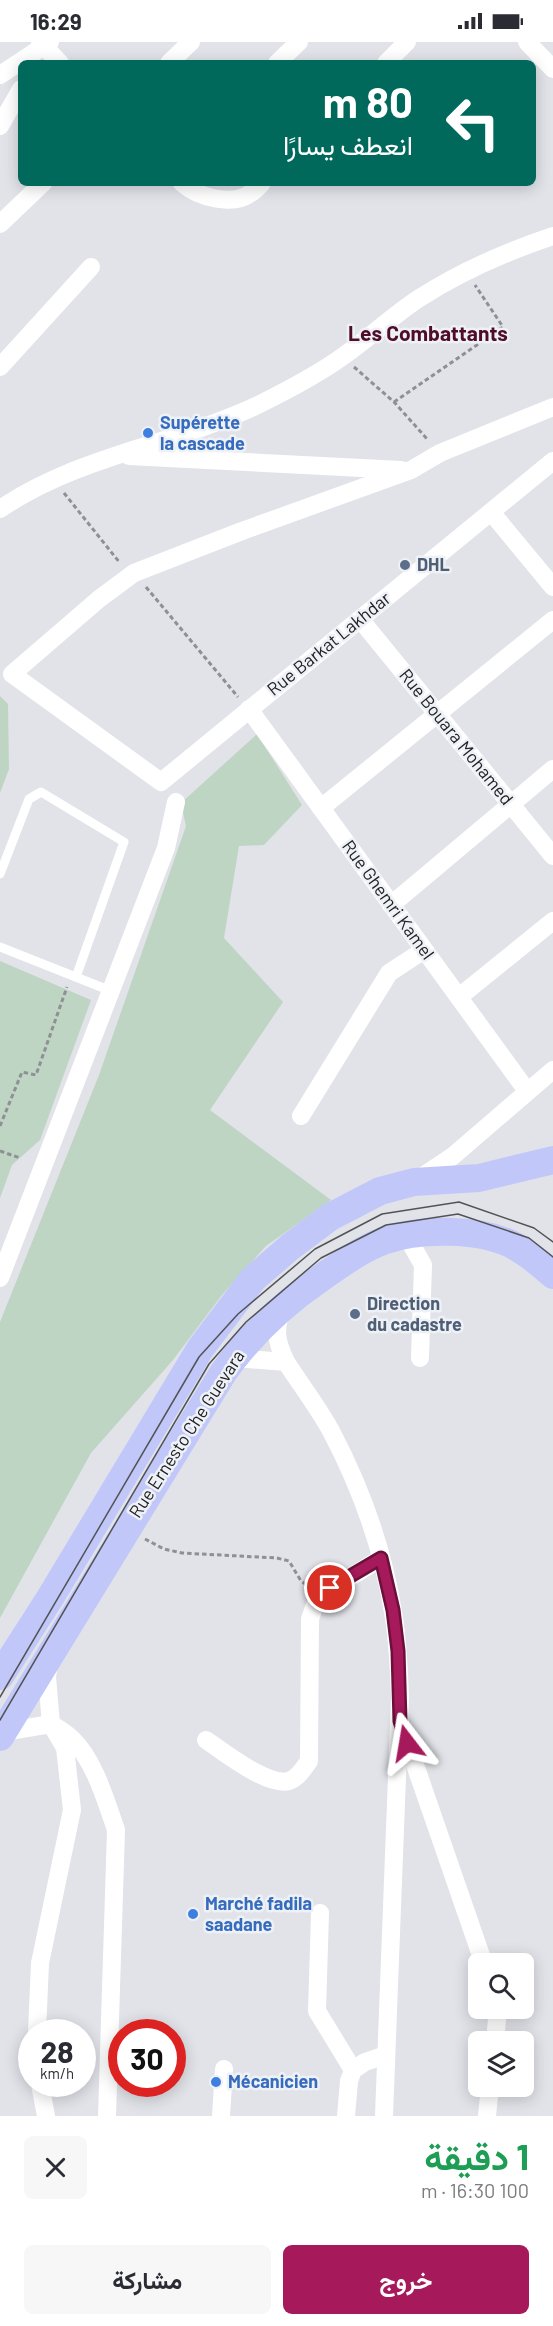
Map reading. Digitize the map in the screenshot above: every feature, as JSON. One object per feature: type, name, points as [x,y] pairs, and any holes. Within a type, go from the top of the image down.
[{"type":"main road","name":"Rue Ernesto Che Guevara","points":[[0,1676],[56,1588],[200,1349],[253,1280],[290,1246],[330,1216],[380,1191],[414,1182],[478,1178],[553,1160]]},
{"type":"main road","name":"Rue Ernesto Che Guevara","points":[[2,1734],[126,1528],[234,1358],[262,1326],[284,1307],[347,1260],[385,1240],[427,1231],[488,1237],[512,1245],[553,1275]]},
{"type":"street","points":[[172,60],[191,42]]},
{"type":"street","points":[[280,60],[299,42]]},
{"type":"street","points":[[389,60],[407,42]]},
{"type":"street","points":[[531,43],[553,69]]},
{"type":"street","points":[[37,60],[45,44]]},
{"type":"street","points":[[45,44],[58,60]]},
{"type":"street","points":[[22,60],[45,44]]},
{"type":"street","points":[[0,75],[18,63]]},
{"type":"street","points":[[0,126],[18,93]]},
{"type":"street","points":[[0,224],[40,186]]},
{"type":"street","points":[[187,186],[199,194],[214,198],[236,199],[256,189]]},
{"type":"street","points":[[0,509],[53,478],[227,418],[286,391],[342,357],[417,300],[466,271],[494,257],[553,236]]},
{"type":"street","points":[[0,367],[91,267]]},
{"type":"street","points":[[132,575],[242,531],[411,470],[440,453],[553,407]]},
{"type":"street","points":[[116,455],[411,470]]},
{"type":"street","name":"Rue Barkat Lakhdar","points":[[132,575],[99,599],[12,674],[161,782],[553,461]]},
{"type":"street","points":[[492,512],[553,587]]},
{"type":"street","name":"Rue Bouara Mohamed","points":[[360,619],[553,856]]},
{"type":"street","points":[[321,808],[553,620]]},
{"type":"street","name":"Rue Ghemri Kamel","points":[[249,709],[527,1091]]},
{"type":"street","points":[[391,905],[553,769]]},
{"type":"street","points":[[0,1278],[166,849],[176,802]]},
{"type":"street","points":[[459,997],[553,921]]},
{"type":"street","points":[[301,1116],[389,973],[424,950]]},
{"type":"street","points":[[414,1182],[453,1156],[553,1070]]},
{"type":"street","points":[[406,1235],[423,1265],[420,1358]]},
{"type":"street","points":[[284,1307],[277,1321],[277,1340],[286,1362],[331,1431],[366,1512],[381,1558],[393,1610],[398,1651],[400,1721],[384,2116]]},
{"type":"street","points":[[234,1358],[286,1362]]},
{"type":"street","points":[[206,1740],[264,1776],[277,1781],[291,1781],[301,1772],[309,1761],[310,1619],[315,1605],[322,1595],[381,1558]]},
{"type":"street","points":[[38,2019],[40,1963],[72,1810],[64,1748],[51,1724],[47,1677],[51,1653]]},
{"type":"street","points":[[400,1721],[480,1953]]},
{"type":"street","points":[[2,1734],[51,1724],[72,1738],[91,1767],[106,1799],[116,1830],[107,2116]]},
{"type":"street","points":[[320,1913],[317,2012],[353,2070]]},
{"type":"street","points":[[346,2116],[349,2081],[353,2070],[365,2062],[386,2055]]},
{"type":"street","points":[[221,2116],[224,2068]]},
{"type":"street","points":[[42,2097],[46,2116]]},
{"type":"street","points":[[487,2116],[489,2097]]},
{"type":"lane","points":[[0,874],[29,799],[40,792],[124,842],[74,976]]},
{"type":"lane","points":[[0,947],[111,991]]},
{"type":"path","points":[[394,402],[503,327],[466,271]]},
{"type":"path","points":[[342,357],[394,402],[440,453]]},
{"type":"path","points":[[53,478],[132,575],[249,709]]},
{"type":"path","points":[[0,1126],[21,1072],[36,1075],[74,976]]},
{"type":"path","points":[[0,1151],[20,1158]]},
{"type":"path","points":[[126,1528],[164,1549],[182,1553],[277,1558],[289,1562],[301,1581],[322,1595]]},
{"type":"green space","points":[[0,696],[8,704],[9,769],[0,793]]},
{"type":"green space","points":[[257,734],[302,805],[264,845],[239,846],[224,938],[283,1002],[210,1110],[331,1200],[266,1246],[222,1295],[173,1360],[91,1453],[0,1618],[0,1322],[99,1075],[186,826],[181,803]]},
{"type":"green space","points":[[0,961],[91,1000],[40,1140],[12,1165],[0,1198]]},
{"type":"tram line","points":[[0,1697],[199,1357],[238,1314],[315,1249],[382,1214],[459,1202],[534,1228],[553,1242]]},
{"type":"tram line","points":[[0,1720],[209,1364],[246,1322],[321,1258],[386,1225],[458,1214],[529,1238],[553,1257]]},
{"type":"place","name":"Supérette la cascade","points":[[148,433]]},
{"type":"place","name":"DHL","points":[[405,565]]},
{"type":"place","name":"Direction du cadastre","points":[[355,1314]]},
{"type":"place","name":"Marché fadila saadane","points":[[193,1914]]},
{"type":"place","name":"Mécanicien","points":[[216,2082]]},
{"type":"district","name":"Les Combattants","points":[[428,334]]},
{"type":"route","points":[[330,1588],[381,1558],[393,1610],[398,1651],[400,1721],[407,1743]]}]
